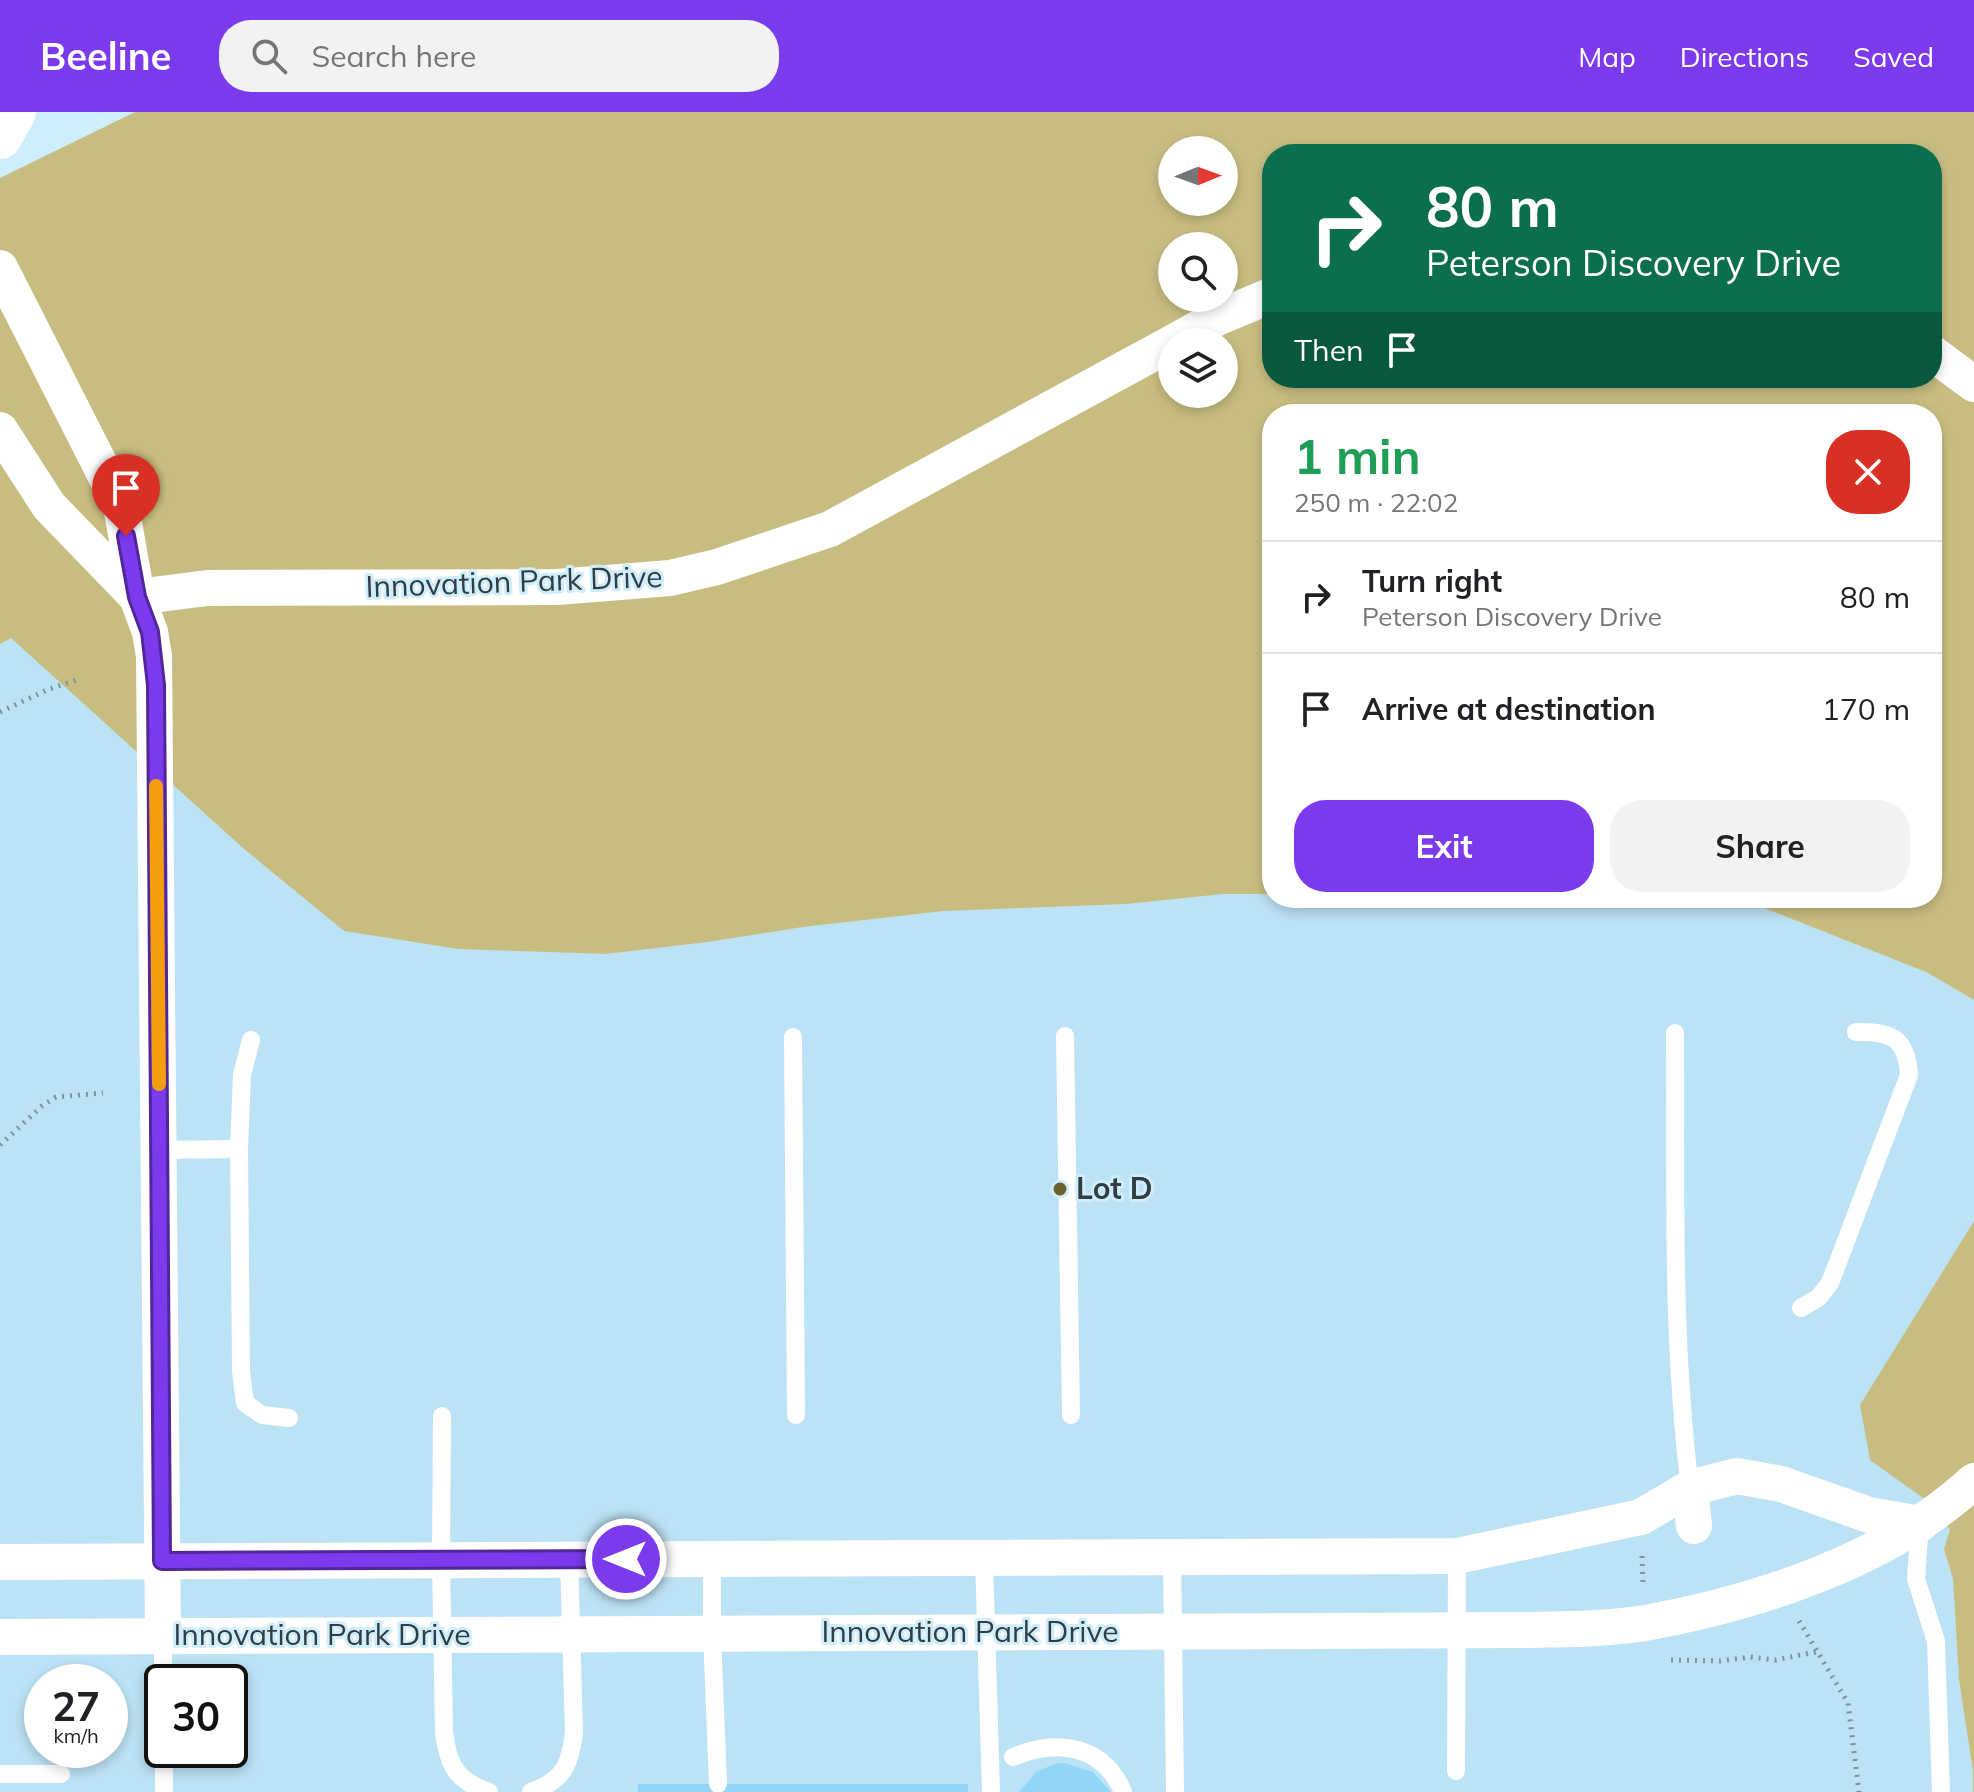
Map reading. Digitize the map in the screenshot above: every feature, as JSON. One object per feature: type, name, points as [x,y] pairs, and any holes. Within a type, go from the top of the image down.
[{"type":"main road","points":[[0,137],[14,112]]},
{"type":"street","points":[[0,268],[121,506],[137,597],[150,632],[156,685],[163,1636]]},
{"type":"street","name":"Innovation Park Drive","points":[[1199,328],[1262,299]]},
{"type":"street","name":"Innovation Park Drive","points":[[137,597],[207,588],[557,587],[670,578],[717,567],[830,529],[1158,351]]},
{"type":"street","points":[[1942,360],[1974,384]]},
{"type":"street","points":[[0,430],[49,506],[137,597]]},
{"type":"street","points":[[0,1562],[1457,1556],[1641,1517],[1690,1488],[1737,1476],[1781,1484],[1869,1515],[1920,1524]]},
{"type":"street","name":"Innovation Park Drive","points":[[0,1637],[1534,1630],[1631,1624],[1719,1607],[1807,1580],[1920,1524],[1974,1481]]},
{"type":"street","points":[[1690,1488],[1694,1526]]},
{"type":"lane","points":[[1801,1308],[1818,1298],[1830,1283],[1909,1075],[1908,1056],[1894,1038],[1881,1031],[1856,1032]]},
{"type":"lane","points":[[1675,1033],[1675,1307],[1680,1413],[1690,1488]]},
{"type":"lane","points":[[1065,1036],[1071,1415]]},
{"type":"lane","points":[[793,1037],[796,1415]]},
{"type":"lane","points":[[251,1040],[242,1075],[239,1149],[241,1371],[245,1403],[262,1415],[289,1418]]},
{"type":"lane","points":[[159,1150],[239,1149]]},
{"type":"lane","points":[[442,1416],[442,1634],[447,1757],[457,1774],[473,1787],[489,1792]]},
{"type":"lane","points":[[1920,1524],[1916,1579],[1936,1641],[1941,1792]]},
{"type":"lane","points":[[1456,1771],[1457,1556]]},
{"type":"lane","points":[[1172,1557],[1175,1792]]},
{"type":"lane","points":[[984,1558],[991,1792]]},
{"type":"lane","points":[[531,1792],[550,1785],[565,1769],[571,1753],[574,1732],[569,1559]]},
{"type":"lane","points":[[712,1559],[718,1784]]},
{"type":"lane","points":[[163,1636],[163,1664]]},
{"type":"lane","points":[[1013,1757],[1050,1746],[1069,1747],[1108,1766],[1123,1792]]},
{"type":"lane","points":[[163,1789],[164,1768]]},
{"type":"lane","points":[[0,1774],[61,1774]]},
{"type":"path","points":[[0,712],[49,689],[77,680]]},
{"type":"path","points":[[0,1145],[56,1097],[103,1093]]},
{"type":"path","points":[[1785,1587],[1816,1652],[1848,1703],[1859,1792]]},
{"type":"path","points":[[1662,1659],[1720,1661],[1750,1657],[1775,1660],[1816,1652]]},
{"type":"shaded area","points":[[135,112],[1974,112],[1974,1000],[1926,972],[1764,908],[1942,908],[1942,404],[1262,404],[1262,894],[1223,894],[1127,904],[944,911],[606,954],[458,949],[344,931],[244,849],[11,638],[0,644],[0,178]]},
{"type":"shaded area","points":[[11,637],[244,849],[344,931],[458,949],[606,954],[944,911],[1127,904],[1223,894],[1262,894],[1262,908],[1764,908],[1926,972],[1974,1000],[1974,1221],[1860,1406],[1950,1530],[1944,1549],[1953,1579],[1959,1680],[1973,1771],[1973,1792],[0,1792],[0,644]]},
{"type":"shaded area","points":[[1974,1221],[1973,1792],[1973,1771],[1959,1680],[1953,1579],[1944,1549],[1950,1530],[1930,1503],[1870,1460],[1860,1405]]},
{"type":"building","points":[[1064,1763],[1093,1772],[1111,1792],[1019,1792],[1036,1772]]},
{"type":"building","points":[[638,1784],[968,1784],[968,1792],[638,1792]]},
{"type":"slow traffic","points":[[156,786],[159,1084]]},
{"type":"place","name":"Lot D","points":[[1060,1189]]},
{"type":"route","points":[[126,536],[137,597],[150,632],[156,685],[162,1561],[626,1559]]}]
